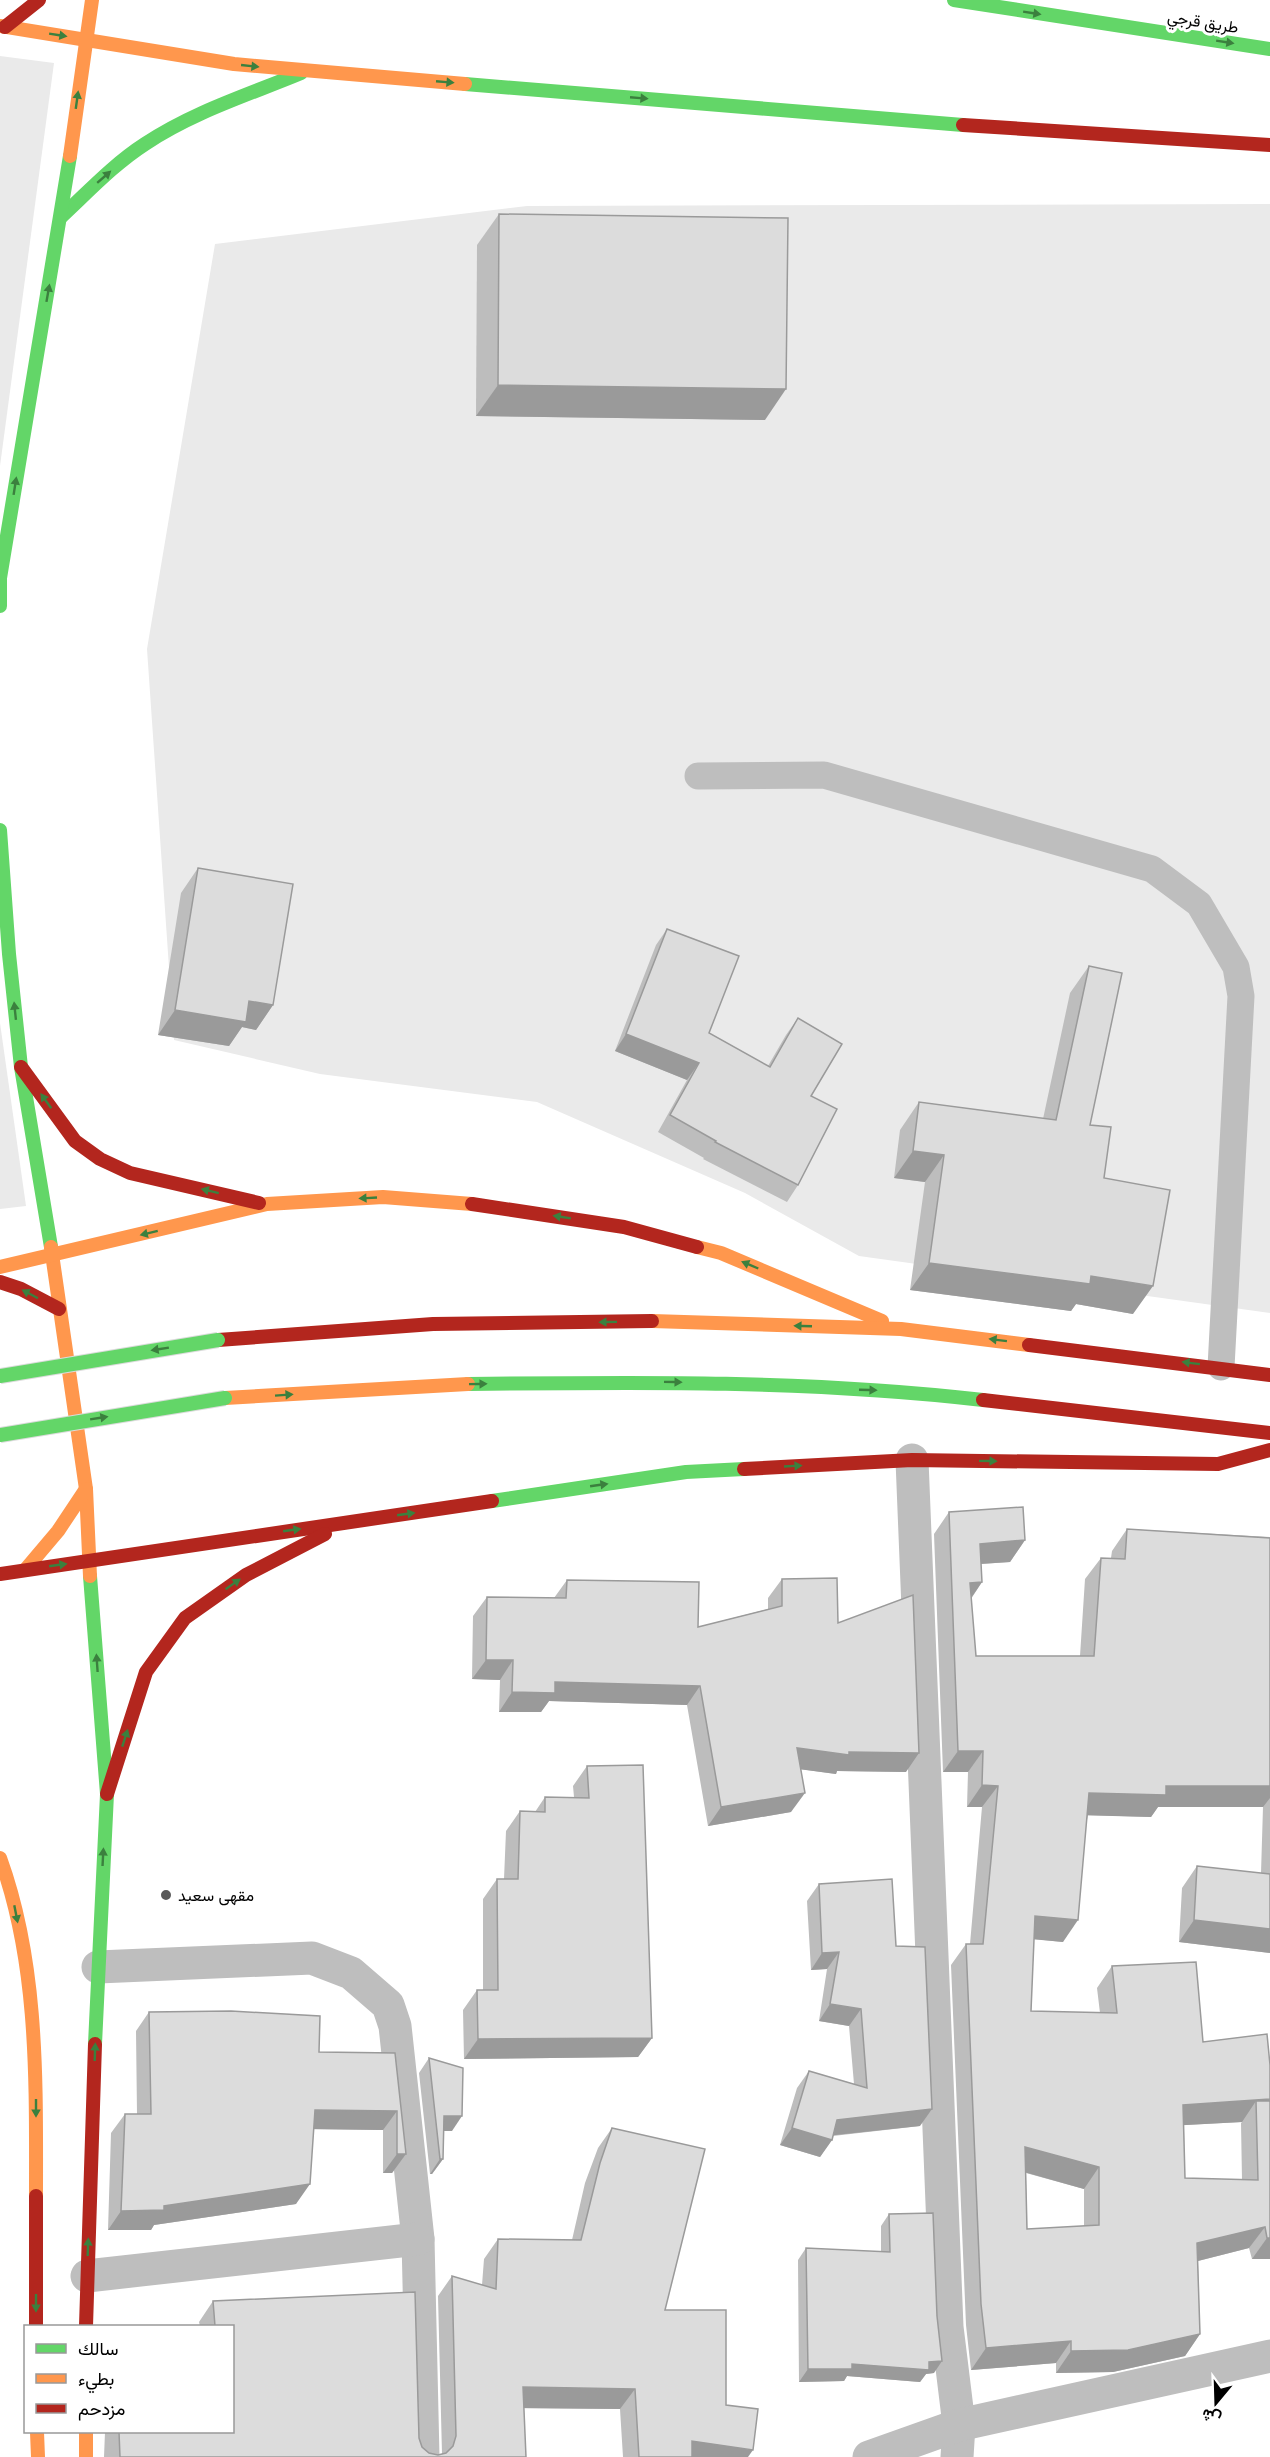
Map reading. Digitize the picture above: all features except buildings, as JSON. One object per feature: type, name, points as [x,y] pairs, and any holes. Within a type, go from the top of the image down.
[{"type":"main road","points":[[3,26],[39,0]]},
{"type":"main road","points":[[0,606],[0,578],[61,217],[92,0]]},
{"type":"main road","name":"طريق قرجي","points":[[954,0],[1270,49]]},
{"type":"main road","points":[[3,26],[234,64],[307,71],[991,127],[1270,145]]},
{"type":"main road","points":[[61,217],[145,144],[187,120],[307,71]]},
{"type":"main road","points":[[0,830],[21,1067],[52,1254],[86,1489],[106,1794],[98,1967],[87,2325]]},
{"type":"main road","points":[[21,1067],[75,1141],[100,1159],[130,1173],[267,1204]]},
{"type":"main road","points":[[0,1268],[267,1204],[383,1197],[492,1206],[624,1227],[721,1253],[900,1329]]},
{"type":"main road","points":[[0,1282],[21,1289],[59,1309]]},
{"type":"main road","points":[[0,1376],[218,1340],[433,1324],[657,1321],[900,1329],[1221,1367],[1270,1375]]},
{"type":"main road","points":[[0,1435],[225,1398],[439,1384],[676,1382],[906,1391],[1270,1433]]},
{"type":"main road","points":[[0,1574],[687,1472],[912,1460],[1218,1464],[1270,1450]]},
{"type":"main road","points":[[25,1570],[45,1550],[69,1520],[86,1489]]},
{"type":"main road","points":[[106,1794],[146,1672],[185,1618],[246,1575],[348,1522]]},
{"type":"main road","points":[[0,1858],[10,1883],[28,1974],[36,2097],[36,2325]]},
{"type":"main road","points":[[37,2433],[38,2457]]},
{"type":"main road","points":[[86,2433],[86,2457]]},
{"type":"street","points":[[912,1460],[947,2315],[959,2425],[957,2457]]},
{"type":"street","points":[[98,1967],[312,1958],[351,1973],[388,2005],[395,2026],[418,2239],[423,2457]]},
{"type":"street","points":[[87,2276],[418,2239]]},
{"type":"street","points":[[869,2457],[959,2425],[1270,2356]]},
{"type":"lane","points":[[698,776],[824,775],[1152,869],[1198,904],[1236,967],[1241,996],[1221,1367]]},
{"type":"shaded area","points":[[0,56],[54,63],[0,466]]},
{"type":"shaded area","points":[[1270,204],[1270,1313],[859,1256],[745,1193],[537,1102],[320,1074],[174,1040],[147,649],[215,244],[527,206]]},
{"type":"shaded area","points":[[0,1023],[26,1206],[0,1209]]},
{"type":"traffic: fast","points":[[954,0],[1270,49]]},
{"type":"traffic: fast","points":[[61,217],[123,160],[163,133],[221,105],[301,73]]},
{"type":"traffic: fast","points":[[465,84],[963,125]]},
{"type":"traffic: fast","points":[[0,606],[0,578],[70,156]]},
{"type":"traffic: fast","points":[[0,830],[9,954],[21,1067],[51,1247]]},
{"type":"traffic: fast","points":[[0,1376],[218,1340]]},
{"type":"traffic: fast","points":[[468,1384],[726,1384],[855,1389],[983,1400]]},
{"type":"traffic: fast","points":[[0,1435],[225,1398]]},
{"type":"traffic: fast","points":[[492,1501],[686,1472],[744,1469]]},
{"type":"traffic: fast","points":[[90,1576],[107,1794],[95,2044]]},
{"type":"traffic: slow","points":[[70,156],[92,0]]},
{"type":"traffic: slow","points":[[0,26],[234,64],[465,84]]},
{"type":"traffic: slow","points":[[0,1267],[267,1204],[383,1197],[472,1204]]},
{"type":"traffic: slow","points":[[51,1247],[86,1489],[90,1576]]},
{"type":"traffic: slow","points":[[697,1247],[721,1253],[882,1321]]},
{"type":"traffic: slow","points":[[652,1321],[901,1329],[1029,1345]]},
{"type":"traffic: slow","points":[[225,1398],[468,1384]]},
{"type":"traffic: slow","points":[[25,1570],[58,1531],[86,1489]]},
{"type":"traffic: slow","points":[[0,1858],[13,1899],[29,1982],[35,2068],[36,2196]]},
{"type":"traffic: slow","points":[[37,2433],[38,2457]]},
{"type":"traffic: slow","points":[[86,2433],[86,2457]]},
{"type":"traffic: jam","points":[[5,27],[39,0]]},
{"type":"traffic: jam","points":[[963,125],[1270,145]]},
{"type":"traffic: jam","points":[[21,1067],[75,1141],[100,1159],[130,1173],[259,1203]]},
{"type":"traffic: jam","points":[[472,1204],[624,1227],[697,1247]]},
{"type":"traffic: jam","points":[[0,1282],[21,1289],[59,1309]]},
{"type":"traffic: jam","points":[[218,1340],[433,1324],[652,1321]]},
{"type":"traffic: jam","points":[[1029,1345],[1270,1375]]},
{"type":"traffic: jam","points":[[983,1400],[1270,1433]]},
{"type":"traffic: jam","points":[[744,1469],[912,1460],[1218,1464],[1270,1450]]},
{"type":"traffic: jam","points":[[0,1574],[492,1501]]},
{"type":"traffic: jam","points":[[107,1794],[146,1672],[185,1618],[246,1575],[325,1534]]},
{"type":"traffic: jam","points":[[86,2325],[95,2044]]},
{"type":"traffic: jam","points":[[36,2196],[36,2325]]},
{"type":"place","name":"مقهى سعيد","points":[[166,1895]]}]
